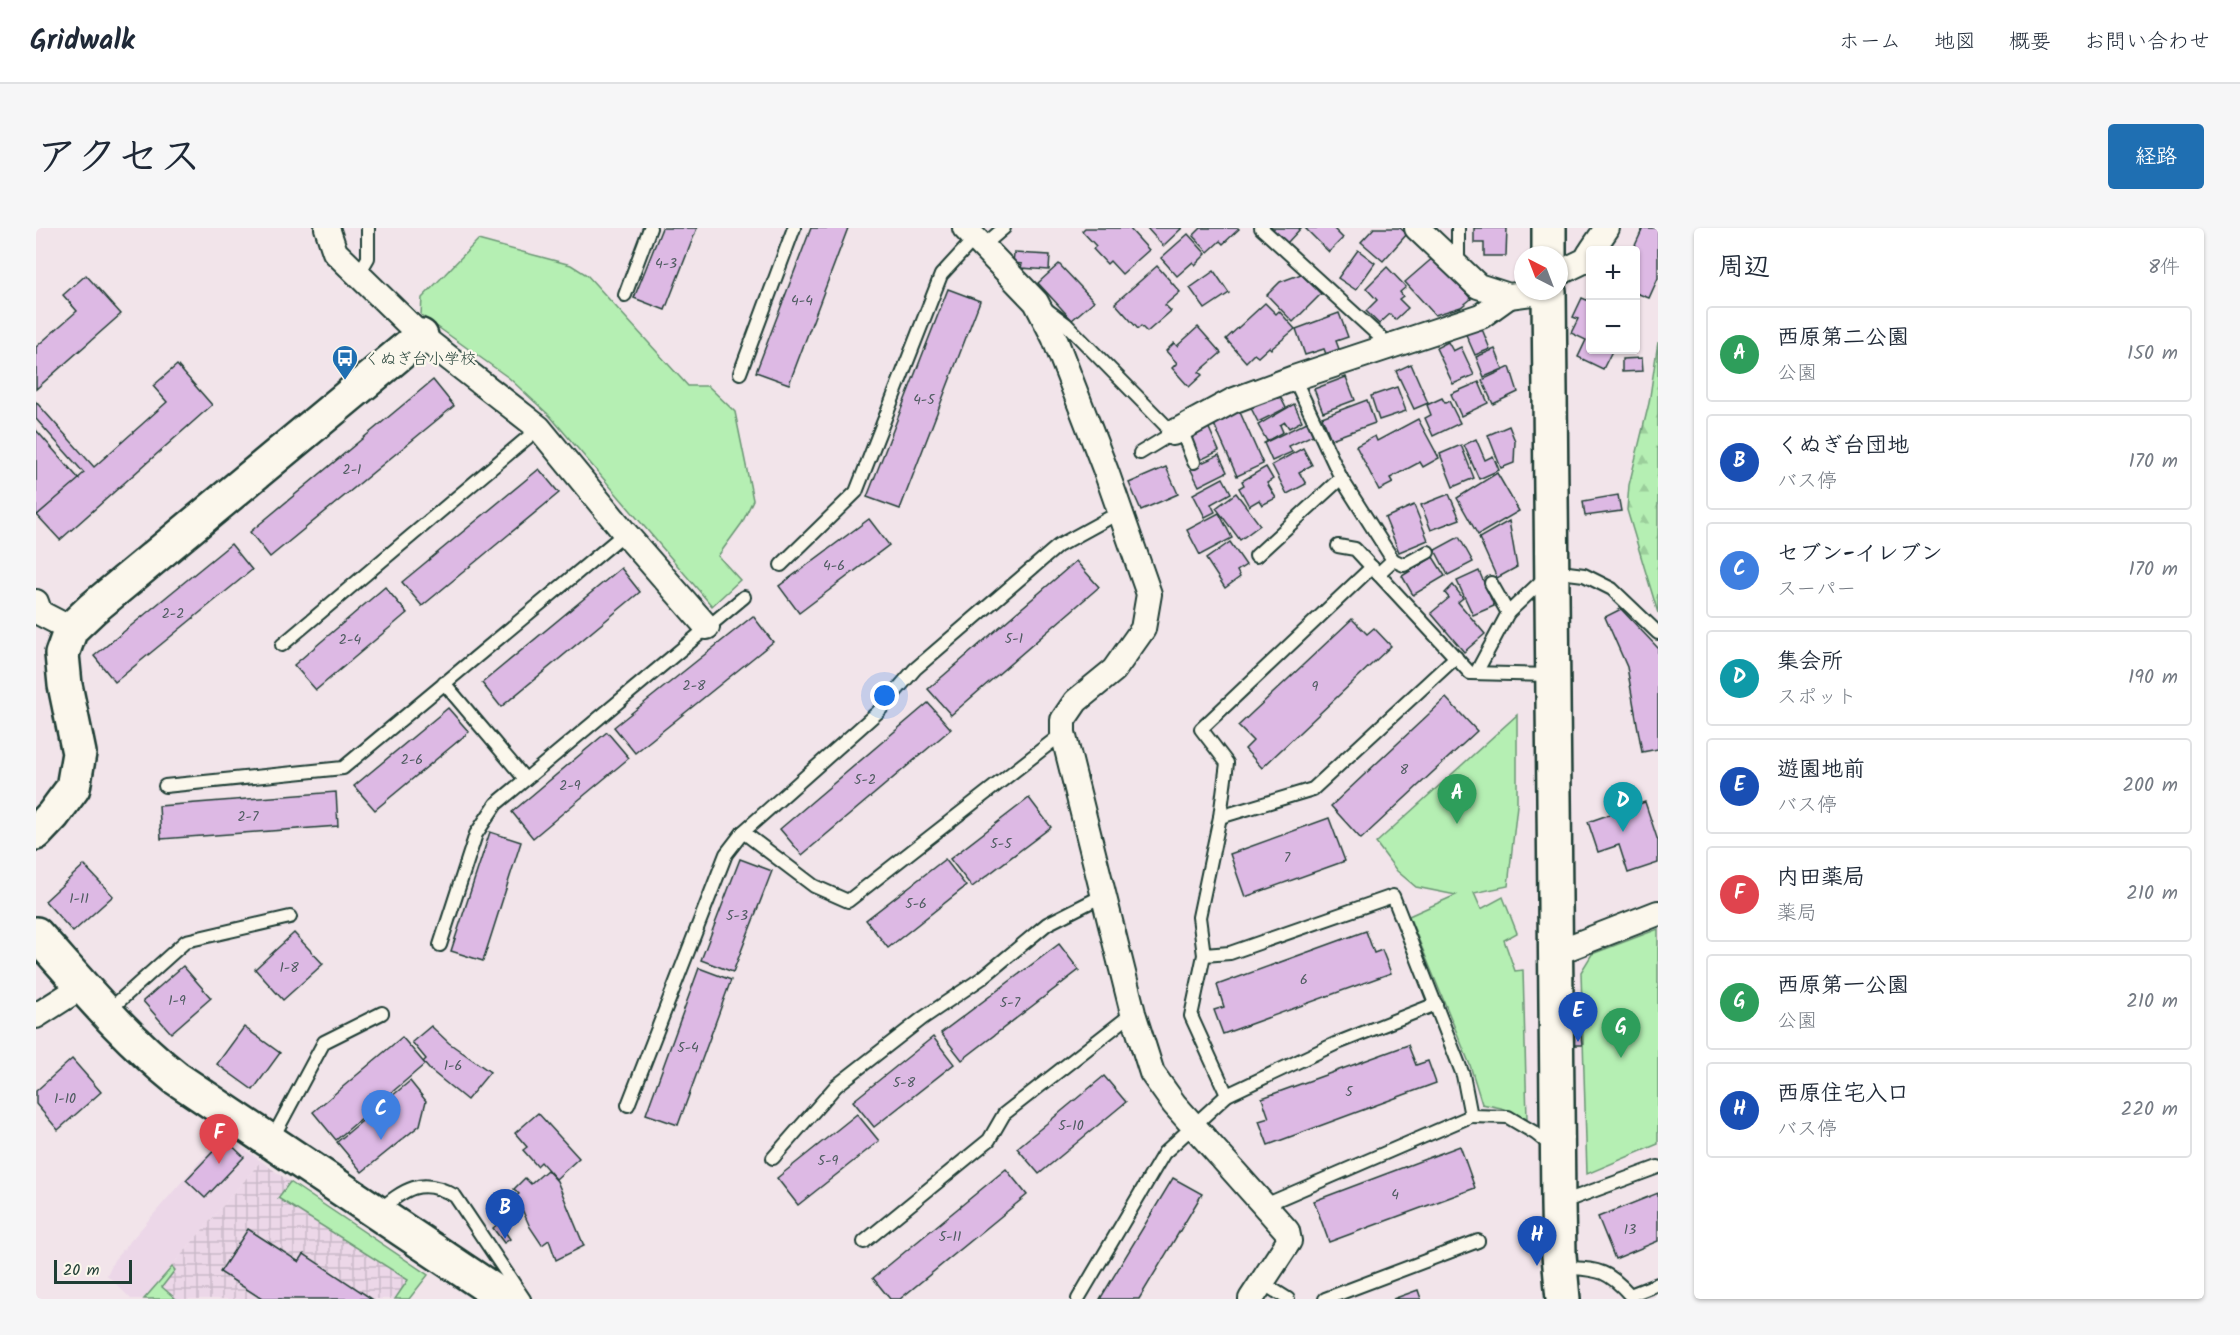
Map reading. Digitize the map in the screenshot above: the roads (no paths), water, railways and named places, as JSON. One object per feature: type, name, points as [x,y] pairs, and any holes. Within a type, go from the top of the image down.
[{"type":"street","points":[[327,228],[335,252],[421,336],[539,428],[625,533],[708,627]]},
{"type":"street","points":[[1417,228],[1478,286],[1509,296],[1514,295]]},
{"type":"street","points":[[1549,228],[1549,246]]},
{"type":"street","points":[[1595,246],[1607,228]]},
{"type":"street","points":[[975,237],[1036,302],[1054,337],[1112,470],[1120,512],[1149,594],[1143,629],[1114,670],[1076,701],[1064,720],[1063,734],[1133,1013],[1152,1073],[1174,1104],[1287,1232],[1289,1241],[1256,1290]]},
{"type":"street","points":[[1568,269],[1586,260]]},
{"type":"street","points":[[1177,431],[1232,401],[1481,316],[1509,296]]},
{"type":"street","points":[[1549,300],[1557,1150],[1563,1299]]},
{"type":"street","points":[[36,833],[73,788],[79,753],[65,685],[62,654],[71,629],[92,609],[421,336]]},
{"type":"street","points":[[36,602],[40,613],[71,629]]},
{"type":"street","points":[[1555,953],[1658,913]]},
{"type":"street","points":[[36,934],[106,1013],[149,1057],[176,1078],[506,1299]]},
{"type":"street","points":[[36,1016],[83,986]]},
{"type":"lane","points":[[358,275],[368,258],[368,228]]},
{"type":"lane","points":[[625,295],[650,228]]},
{"type":"lane","points":[[740,373],[794,228]]},
{"type":"lane","points":[[781,565],[856,492],[941,275],[975,237],[1004,228]]},
{"type":"lane","points":[[1261,228],[1390,346]]},
{"type":"lane","points":[[1458,228],[1458,268]]},
{"type":"lane","points":[[1036,302],[1066,324],[1177,431],[1194,462]]},
{"type":"lane","points":[[1294,378],[1341,478],[1393,560],[1404,566],[1428,552]]},
{"type":"lane","points":[[282,645],[539,428]]},
{"type":"lane","points":[[1140,453],[1177,431]]},
{"type":"lane","points":[[1256,556],[1341,478]]},
{"type":"lane","points":[[627,1105],[726,854],[743,832],[878,712],[915,669],[1058,546],[1120,512]]},
{"type":"lane","points":[[165,786],[343,768],[625,533]]},
{"type":"lane","points":[[1338,546],[1355,549],[1470,673],[1553,675]]},
{"type":"lane","points":[[1227,1095],[1191,1016],[1204,955],[1199,917],[1220,817],[1227,763],[1201,729],[1375,570],[1393,560]]},
{"type":"lane","points":[[1476,673],[1508,613],[1552,571],[1584,575],[1612,589],[1658,633]]},
{"type":"lane","points":[[1491,583],[1508,613]]},
{"type":"lane","points":[[440,945],[476,834],[496,804],[744,597]]},
{"type":"lane","points":[[1220,817],[1313,789],[1456,657]]},
{"type":"lane","points":[[444,683],[525,779]]},
{"type":"lane","points":[[743,832],[814,886],[848,901],[1063,734]]},
{"type":"lane","points":[[773,1158],[836,1086],[923,1018],[982,978],[1047,924],[1104,895]]},
{"type":"lane","points":[[1204,955],[1230,953],[1393,896],[1463,1075],[1471,1116]]},
{"type":"lane","points":[[106,1013],[186,940],[290,917]]},
{"type":"lane","points":[[1078,1299],[1164,1153],[1227,1095],[1335,1044],[1436,1004]]},
{"type":"lane","points":[[271,1142],[324,1042],[382,1013]]},
{"type":"lane","points":[[864,1242],[989,1140],[1004,1114],[1133,1013]]},
{"type":"lane","points":[[1265,1205],[1471,1116],[1508,1117],[1535,1133],[1557,1150]]},
{"type":"lane","points":[[1558,1203],[1658,1167]]},
{"type":"lane","points":[[376,1212],[399,1193],[416,1187],[440,1186],[455,1196],[524,1299]]},
{"type":"lane","points":[[1325,1299],[1478,1242]]},
{"type":"lane","points":[[1560,1267],[1600,1270],[1619,1282],[1630,1295],[1658,1284]]},
{"type":"lane","points":[[1256,1290],[1288,1299]]},
{"type":"place","name":"くぬぎ台小学校","points":[[345,381]]},
{"type":"place","name":"西原第二公園","points":[[1457,824]]},
{"type":"place","name":"集会所","points":[[1623,832]]},
{"type":"place","name":"遊園地前","points":[[1578,1042]]},
{"type":"place","name":"西原第一公園","points":[[1621,1058]]},
{"type":"place","name":"セブン-イレブン","points":[[381,1140]]},
{"type":"place","name":"内田薬局","points":[[219,1164]]},
{"type":"place","name":"くぬぎ台団地","points":[[505,1239]]},
{"type":"place","name":"西原住宅入口","points":[[1537,1266]]}]
